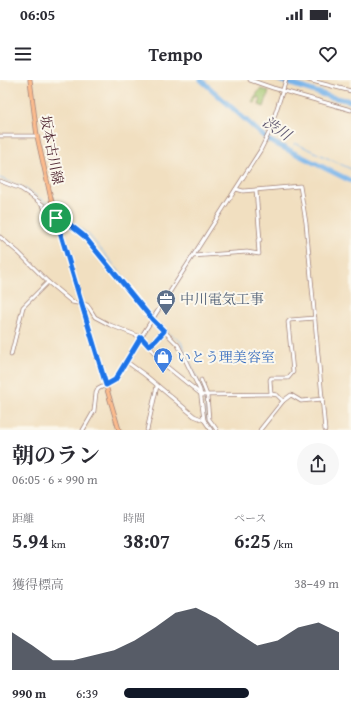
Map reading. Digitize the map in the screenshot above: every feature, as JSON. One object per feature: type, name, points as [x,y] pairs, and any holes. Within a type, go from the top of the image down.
[{"type":"main road","name":"坂本古川線","points":[[30,80],[37,136],[52,203],[119,430]]},
{"type":"street","points":[[250,80],[351,110]]},
{"type":"street","points":[[83,430],[94,411],[96,393],[98,390],[115,380],[264,145],[269,134],[286,80]]},
{"type":"street","points":[[308,80],[318,81],[351,91]]},
{"type":"street","points":[[0,136],[37,136]]},
{"type":"street","points":[[0,181],[20,189],[43,205],[47,216],[64,220],[84,236],[164,331],[178,345],[204,395],[204,420]]},
{"type":"street","points":[[236,189],[243,191],[300,186],[306,223],[325,430]]},
{"type":"street","points":[[193,256],[248,252],[259,254],[258,240],[260,240],[256,190]]},
{"type":"street","points":[[52,203],[66,214]]},
{"type":"street","points":[[0,237],[19,253],[48,282],[72,302],[89,307],[96,317],[110,325],[141,337],[161,362],[204,395],[271,394],[277,395],[283,401]]},
{"type":"street","points":[[11,354],[23,307],[48,282]]},
{"type":"street","points":[[271,394],[271,378],[288,378],[293,372],[288,322],[290,320],[315,318]]},
{"type":"street","points":[[149,346],[164,331]]},
{"type":"street","points":[[127,362],[194,416],[204,420],[211,430]]},
{"type":"street","points":[[201,380],[209,419],[217,430]]},
{"type":"street","points":[[147,430],[157,386]]},
{"type":"street","points":[[260,430],[283,401],[291,395],[301,401],[323,399]]},
{"type":"green space","points":[[260,89],[269,91],[264,107],[259,105],[261,99],[257,97],[255,103],[252,102]]},
{"type":"waterway","name":"渋川","points":[[201,80],[268,140],[351,181]]},
{"type":"waterway","points":[[279,80],[331,97],[351,101]]},
{"type":"waterway","points":[[294,145],[295,143],[351,169]]},
{"type":"waterway","name":"渋川","points":[[290,152],[292,148]]},
{"type":"waterway","points":[[0,178],[26,189],[51,206]]},
{"type":"waterway","points":[[56,209],[89,235],[124,277],[134,294],[148,312],[169,333],[181,342],[204,394]]},
{"type":"waterway","points":[[205,397],[206,418],[213,430]]},
{"type":"place","name":"中川電気工事","points":[[166,316]]},
{"type":"place","name":"いとう理美容室","points":[[163,374]]},
{"type":"route","points":[[56,218],[64,220],[93,245],[152,319],[164,331],[149,346],[141,337],[114,382],[106,385],[82,305],[56,218]]}]
